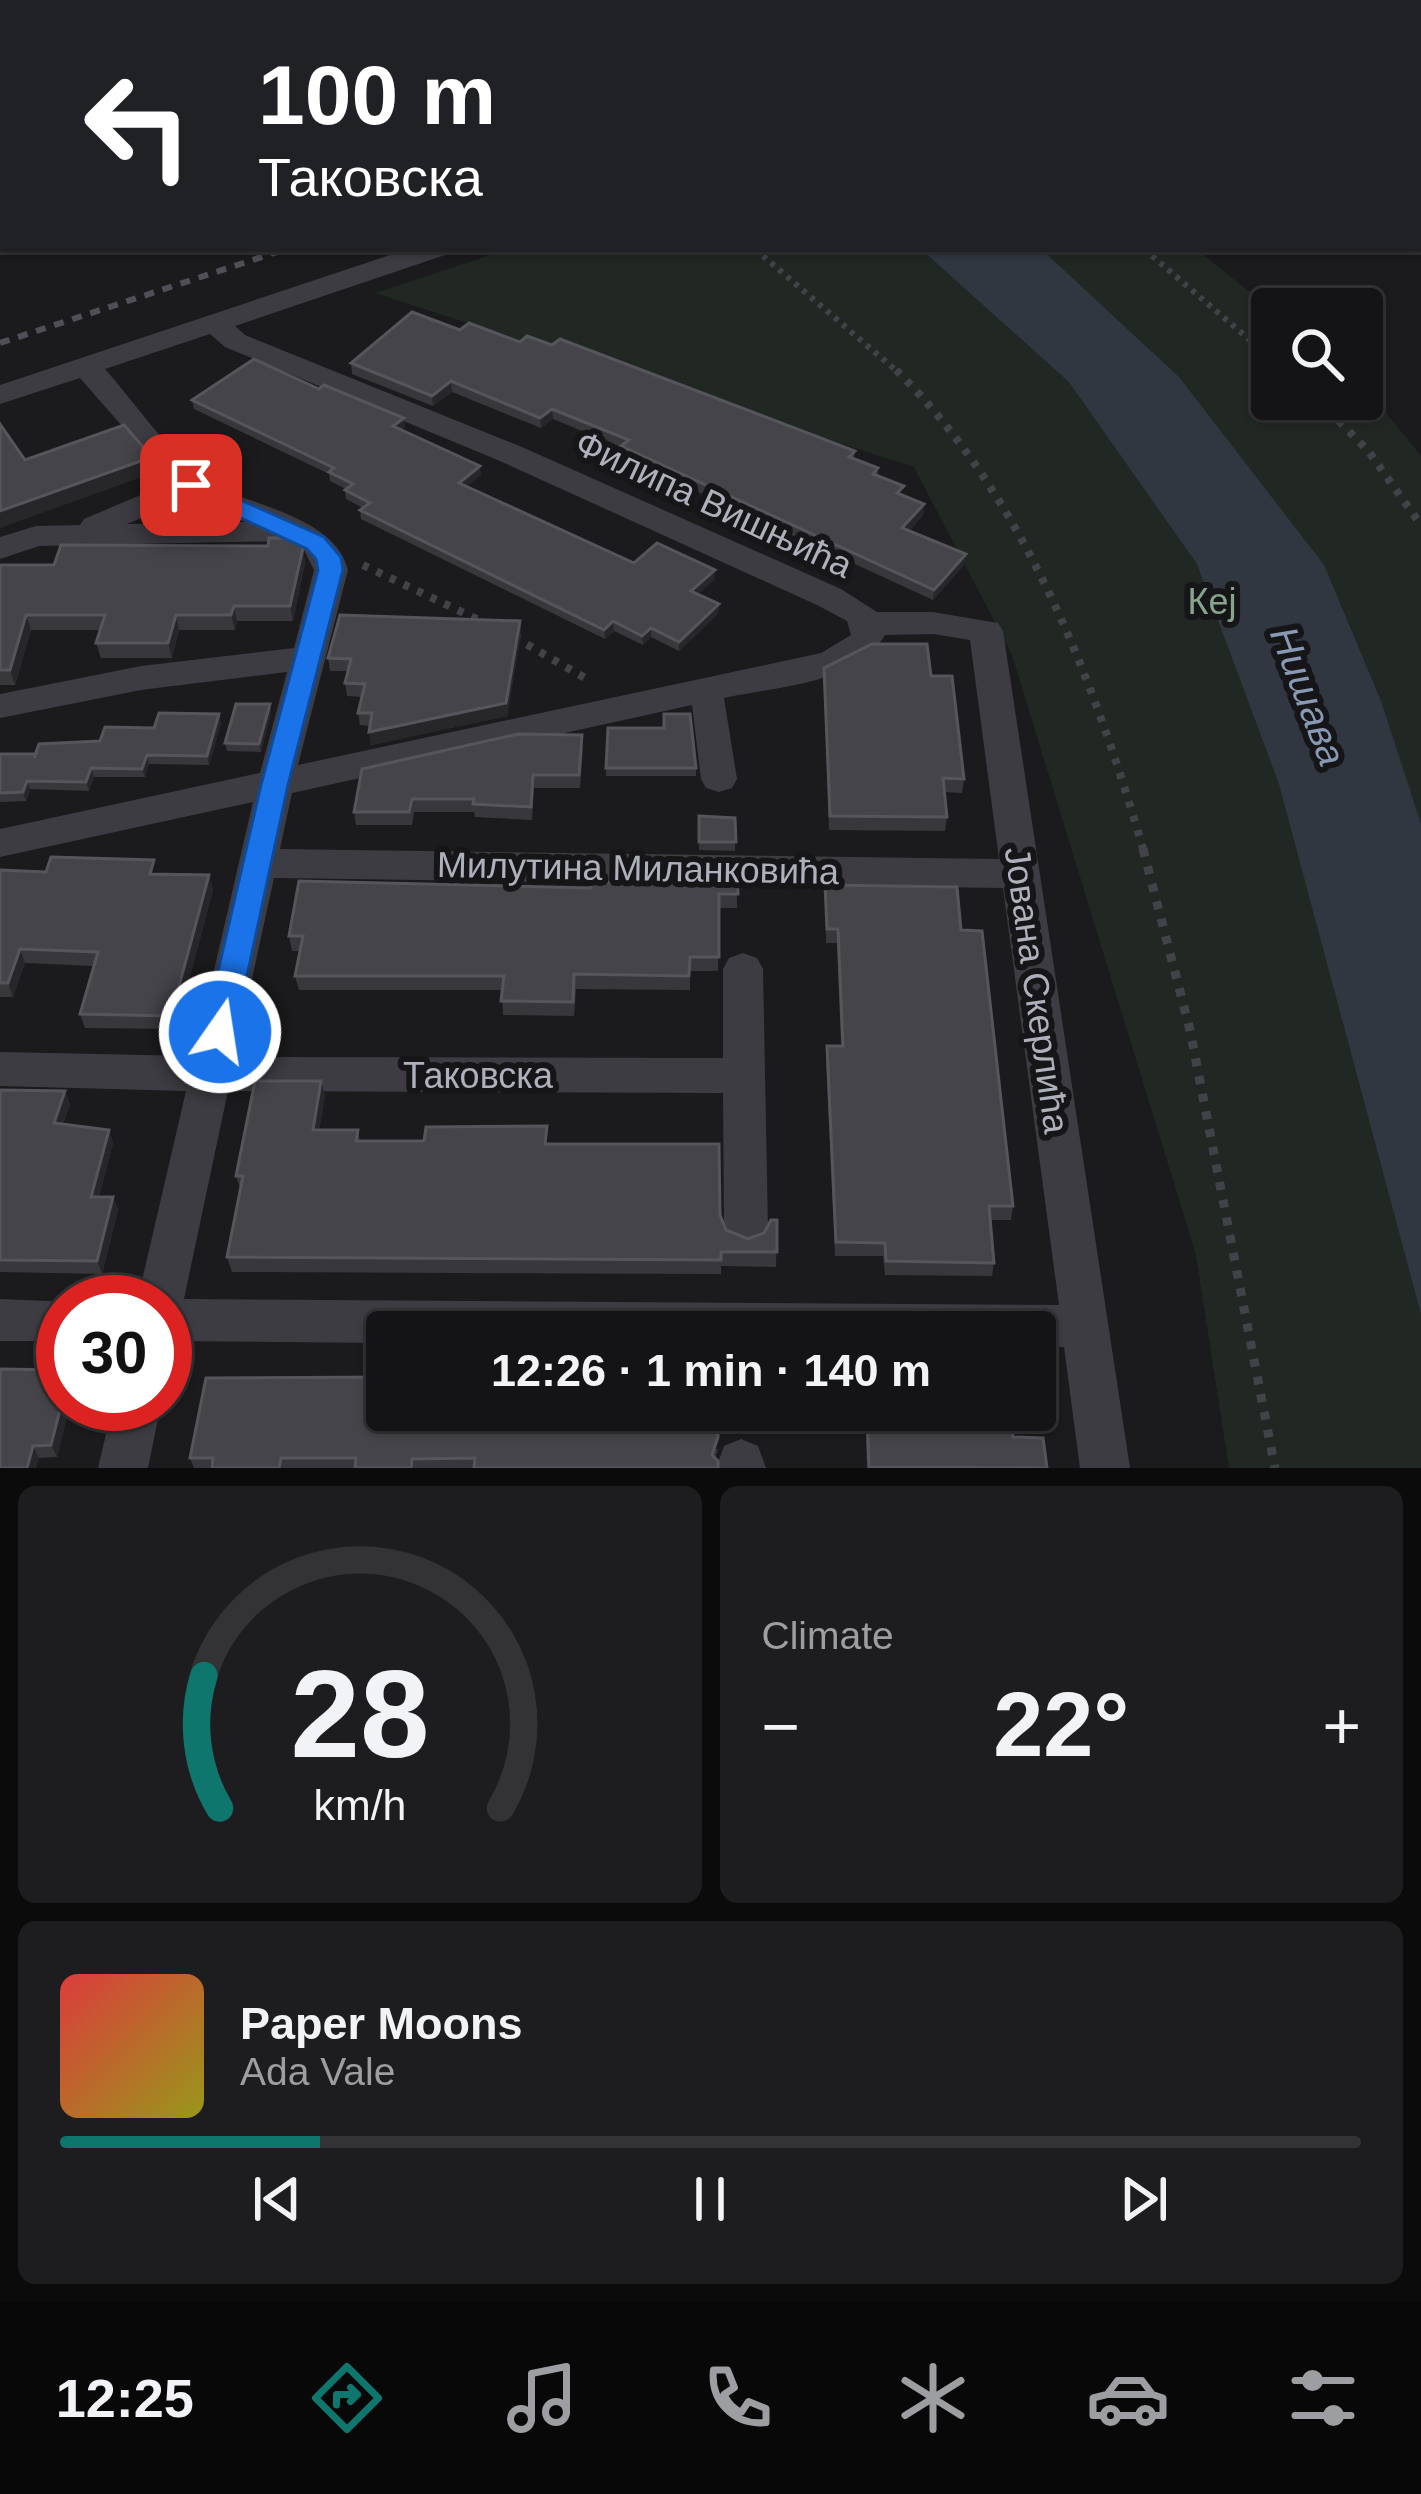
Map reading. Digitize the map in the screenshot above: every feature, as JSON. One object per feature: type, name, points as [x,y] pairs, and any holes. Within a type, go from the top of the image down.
[{"type":"street","points":[[0,395],[426,252]]},
{"type":"street","name":"Филипа Вишњића","points":[[214,323],[235,341],[511,454],[829,596],[862,615],[867,624],[868,635],[859,649],[830,664],[274,785]]},
{"type":"street","points":[[86,366],[191,485],[323,550],[331,570],[274,785],[166,1275]]},
{"type":"street","points":[[79,533],[191,485]]},
{"type":"street","points":[[0,549],[36,536],[79,533],[292,532]]},
{"type":"street","name":"Јована Скерлића","points":[[867,624],[934,623],[986,631],[1105,1468]]},
{"type":"street","points":[[0,706],[141,678],[306,658]]},
{"type":"street","points":[[704,690],[712,713],[719,779]]},
{"type":"street","points":[[0,843],[274,785]]},
{"type":"street","name":"Милутина Миланковића","points":[[258,863],[1019,874]]},
{"type":"street","points":[[743,969],[746,1229]]},
{"type":"street","name":"Таковска","points":[[0,1069],[747,1076]]},
{"type":"street","points":[[0,1321],[36,1320]]},
{"type":"street","points":[[192,1320],[1085,1326]]},
{"type":"street","points":[[123,1468],[131,1431]]},
{"type":"path","points":[[759,252],[842,315],[890,361],[981,470],[1019,537],[1093,692],[1162,901],[1275,1468]]},
{"type":"path","points":[[1147,252],[1251,341]]},
{"type":"path","points":[[1338,420],[1369,452],[1421,525]]},
{"type":"path","points":[[323,550],[392,575],[633,705]]},
{"type":"green space","name":"Кеј","points":[[500,252],[1200,252],[1251,293],[1251,420],[1383,420],[1383,409],[1421,456],[1421,1468],[1229,1468],[1196,1255],[1012,655],[914,467],[375,293]]},
{"type":"water","name":"Нишава","points":[[924,252],[1044,252],[1179,377],[1324,565],[1381,701],[1421,824],[1421,1314],[1279,784],[1197,564],[1069,382]]},
{"type":"building","points":[[412,312],[460,330],[469,323],[520,342],[527,336],[552,345],[560,339],[855,451],[849,457],[878,468],[873,474],[904,486],[897,493],[924,504],[902,528],[966,554],[934,590],[621,446],[629,440],[552,409],[540,418],[451,381],[432,396],[351,363]]},
{"type":"building","points":[[254,359],[319,389],[324,385],[404,418],[393,426],[480,466],[459,483],[634,563],[657,543],[715,570],[691,591],[719,604],[679,642],[651,628],[642,636],[613,621],[604,630],[360,510],[370,503],[345,490],[353,484],[329,472],[334,468],[192,400]]},
{"type":"building","points":[[0,424],[25,460],[124,425],[152,457],[0,511]]},
{"type":"building","points":[[269,538],[298,538],[303,548],[290,606],[234,606],[231,615],[176,615],[168,643],[96,643],[105,615],[26,615],[10,670],[0,670],[0,565],[54,565],[61,545],[268,546]]},
{"type":"building","points":[[340,615],[520,621],[506,703],[369,732],[372,713],[358,713],[365,684],[345,683],[351,659],[328,658]]},
{"type":"building","points":[[872,644],[927,644],[931,676],[952,676],[964,779],[943,778],[947,817],[830,816],[824,668]]},
{"type":"building","points":[[236,704],[270,704],[259,744],[225,743]]},
{"type":"building","points":[[159,713],[219,714],[207,756],[147,755],[142,769],[91,768],[86,782],[27,781],[23,792],[0,793],[0,754],[35,754],[39,744],[100,741],[105,727],[154,728]]},
{"type":"building","points":[[664,714],[690,714],[696,768],[606,768],[608,728],[664,728]]},
{"type":"building","points":[[518,734],[582,735],[579,775],[533,775],[531,807],[473,804],[474,799],[412,799],[409,812],[354,812],[362,769]]},
{"type":"building","points":[[699,816],[735,818],[736,842],[699,842]]},
{"type":"building","points":[[51,857],[154,860],[150,874],[209,875],[171,1016],[80,1014],[98,952],[20,949],[8,983],[0,983],[0,870],[46,872]]},
{"type":"building","points":[[698,874],[737,874],[738,894],[719,894],[719,957],[690,957],[689,976],[574,974],[573,1002],[501,1001],[504,976],[295,976],[303,936],[289,936],[299,881],[591,888],[591,882],[698,883]]},
{"type":"building","points":[[825,885],[957,887],[961,930],[982,931],[1013,1206],[989,1206],[994,1263],[886,1261],[885,1243],[836,1242],[827,1046],[843,1046],[838,929],[827,929]]},
{"type":"building","points":[[255,1081],[321,1081],[313,1130],[358,1130],[356,1141],[424,1141],[426,1127],[547,1126],[545,1144],[719,1144],[720,1215],[726,1230],[748,1239],[764,1233],[771,1220],[777,1220],[777,1252],[721,1252],[721,1260],[227,1257],[243,1176],[236,1176]]},
{"type":"building","points":[[0,1090],[65,1091],[54,1123],[109,1130],[91,1197],[113,1197],[97,1261],[0,1260]]},
{"type":"building","points":[[0,1369],[36,1370],[36,1431],[55,1431],[51,1445],[33,1446],[27,1468],[0,1468]]},
{"type":"building","points":[[366,1377],[366,1431],[718,1431],[712,1455],[718,1468],[474,1468],[475,1458],[412,1459],[411,1468],[355,1468],[356,1458],[281,1458],[279,1468],[212,1468],[213,1458],[190,1458],[206,1378]]},
{"type":"building","points":[[868,1431],[1012,1431],[1013,1437],[1043,1438],[1047,1468],[869,1467]]},
{"type":"railway","points":[[0,343],[277,252]]},
{"type":"route","points":[[191,485],[316,543],[328,557],[331,570],[274,785],[220,1032]]}]
